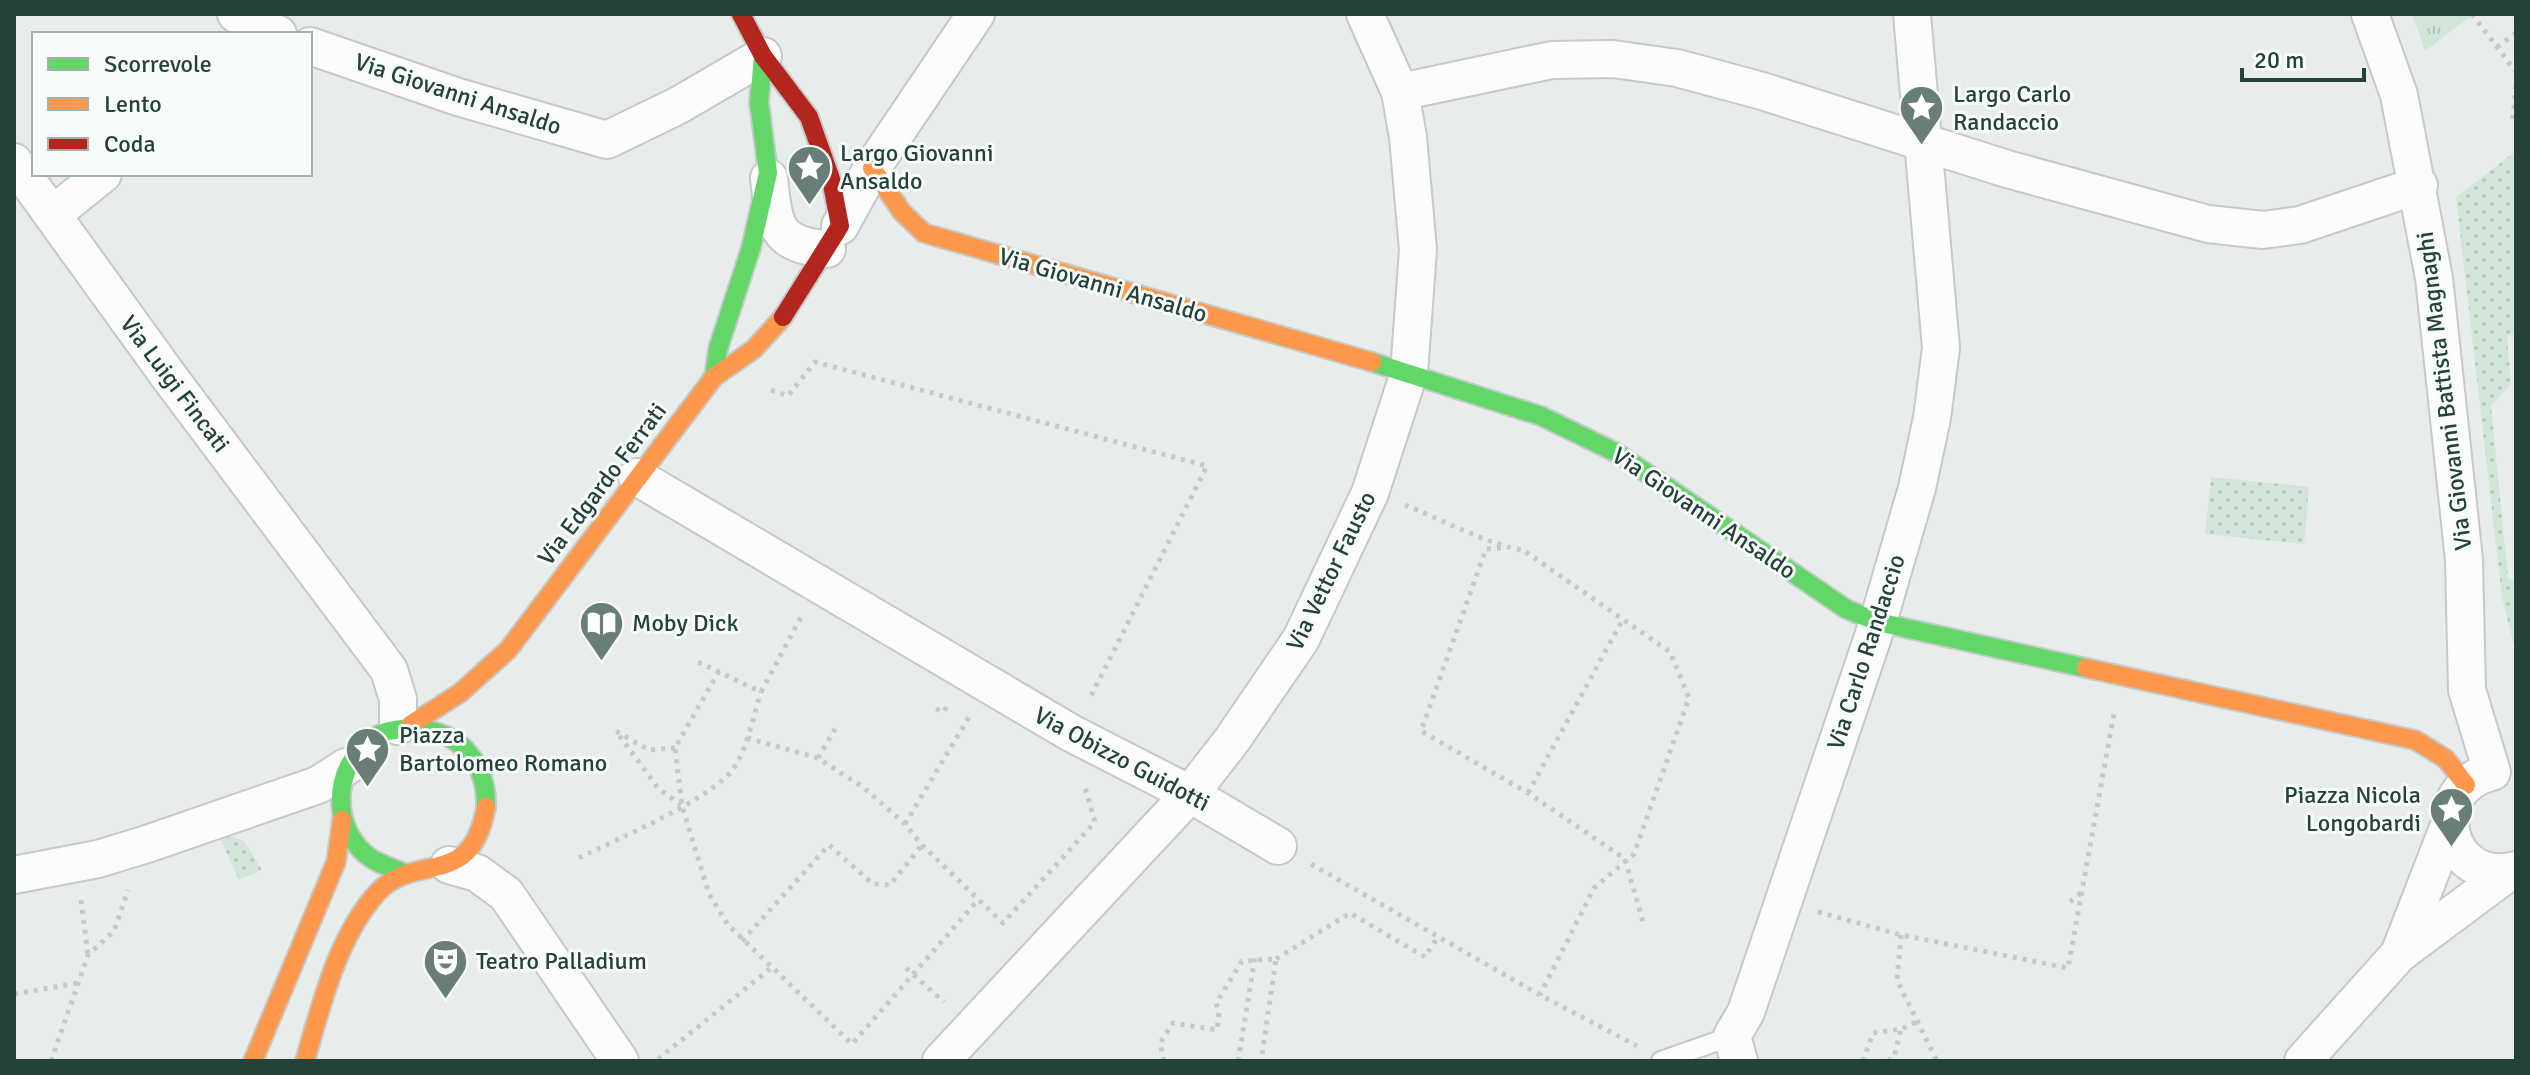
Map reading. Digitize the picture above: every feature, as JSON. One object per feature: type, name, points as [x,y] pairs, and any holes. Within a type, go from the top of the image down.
[{"type":"street","points":[[236,14],[274,32]]},
{"type":"street","points":[[714,377],[742,361],[758,346],[834,237],[872,168],[976,14]]},
{"type":"street","name":"Via Vettor Fausto","points":[[941,1061],[1190,794],[1277,678],[1321,602],[1370,493],[1409,373],[1418,250],[1408,137],[1400,92],[1365,14]]},
{"type":"street","points":[[1912,14],[1920,142]]},
{"type":"street","name":"Via Giovanni Battista Magnaghi","points":[[2370,14],[2399,95],[2419,185],[2434,278],[2464,560],[2467,690],[2491,777]]},
{"type":"street","points":[[742,17],[763,56],[809,117],[831,179],[834,237]]},
{"type":"street","name":"Via Giovanni Ansaldo","points":[[312,47],[458,97],[607,140],[679,105],[763,56]]},
{"type":"street","points":[[763,56],[759,102],[774,215],[784,237],[803,247],[834,237]]},
{"type":"street","points":[[1400,92],[1552,60],[1613,59],[1677,68],[2159,213],[2263,230],[2345,213],[2419,185]]},
{"type":"street","name":"Via Carlo Randaccio","points":[[1736,1049],[1878,622],[1924,464],[1941,348],[1920,142]]},
{"type":"street","name":"Via Luigi Fincati","points":[[14,162],[389,670],[404,726]]},
{"type":"street","name":"Via Giovanni Ansaldo","points":[[872,168],[902,212],[924,233],[1409,373],[1541,416],[1596,441],[1846,609],[1878,622],[2415,740],[2446,759],[2491,777]]},
{"type":"street","points":[[714,377],[768,173]]},
{"type":"street","points":[[52,215],[101,176]]},
{"type":"street","name":"Via Edgardo Ferrati","points":[[508,650],[714,377]]},
{"type":"street","name":"Via Obizzo Guidotti","points":[[637,477],[1071,733],[1190,794],[1278,846]]},
{"type":"street","points":[[253,1061],[296,951],[336,862],[342,820],[339,790],[346,767],[360,748],[376,735],[404,726],[460,693],[508,650]]},
{"type":"street","points":[[487,692],[508,650]]},
{"type":"street","points":[[305,1061],[338,966],[376,894],[386,883],[406,874],[449,865],[477,840],[486,812],[485,780],[473,757],[457,740],[439,731],[404,726]]},
{"type":"street","points":[[473,732],[473,757]]},
{"type":"street","points":[[14,875],[98,859],[318,785],[346,767]]},
{"type":"street","points":[[2399,954],[2450,823],[2457,796],[2491,777]]},
{"type":"street","points":[[342,820],[348,836],[363,855],[383,868],[406,874]]},
{"type":"street","points":[[2450,823],[2454,843],[2470,862],[2492,873],[2512,871]]},
{"type":"street","points":[[449,865],[491,881],[506,894],[620,1061]]},
{"type":"street","points":[[2303,1061],[2399,954],[2512,871]]},
{"type":"lane","points":[[1661,1061],[1736,1049]]},
{"type":"path","points":[[2472,14],[2516,72]]},
{"type":"path","points":[[2497,47],[2516,33]]},
{"type":"path","points":[[2513,119],[2516,83]]},
{"type":"path","points":[[788,396],[815,362],[1207,466],[1071,733]]},
{"type":"path","points":[[1423,512],[1486,537],[1502,548]]},
{"type":"path","points":[[1540,995],[1594,888],[1625,859],[1634,854],[1689,698],[1670,652],[1523,550],[1486,549],[1421,731],[1528,793],[1625,859],[1643,922]]},
{"type":"path","points":[[579,858],[682,806],[731,772],[747,738],[761,692],[806,609]]},
{"type":"path","points":[[1528,793],[1623,619]]},
{"type":"path","points":[[698,662],[761,692]]},
{"type":"path","points":[[719,671],[675,748],[682,806],[709,894],[742,941],[852,1044],[978,900]]},
{"type":"path","points":[[1784,900],[1901,935],[2068,968],[2121,675]]},
{"type":"path","points":[[905,824],[971,713],[984,721]]},
{"type":"path","points":[[818,758],[838,724]]},
{"type":"path","points":[[675,748],[649,750],[616,731],[658,788],[682,806]]},
{"type":"path","points":[[747,738],[818,758],[864,788],[905,824],[922,845],[1003,923],[1095,822],[1084,781]]},
{"type":"path","points":[[742,941],[829,845],[873,884],[890,885],[922,845]]},
{"type":"path","points":[[1278,846],[1437,938],[1611,1032]]},
{"type":"path","points":[[88,955],[114,931],[128,891],[124,884]]},
{"type":"path","points":[[51,1061],[88,955],[80,894],[84,890]]},
{"type":"path","points":[[2070,902],[2082,892]]},
{"type":"path","points":[[1164,1061],[1160,1043],[1173,1023],[1217,1030],[1219,1012],[1216,1003],[1242,961],[1276,959],[1350,913],[1425,957],[1437,938]]},
{"type":"path","points":[[1901,935],[1897,980],[1937,1061]]},
{"type":"path","points":[[1238,1061],[1255,958]]},
{"type":"path","points":[[1261,1061],[1276,959]]},
{"type":"path","points":[[906,968],[972,1027]]},
{"type":"path","points":[[658,1059],[770,969]]},
{"type":"path","points":[[14,994],[78,983]]},
{"type":"path","points":[[1863,1061],[1873,1033],[1901,1029],[1916,1022]]},
{"type":"path","points":[[1888,1061],[1894,1057],[1901,1029]]},
{"type":"green space","points":[[2412,14],[2474,14],[2425,51]]},
{"type":"green space","points":[[2516,151],[2516,334],[2507,336],[2511,384],[2491,406],[2508,579],[2516,580],[2516,654],[2502,597],[2456,197]]},
{"type":"green space","points":[[2211,477],[2309,487],[2304,544],[2205,534]]},
{"type":"green space","points":[[231,836],[244,841],[262,870],[239,880],[220,838]]},
{"type":"traffic: fast","points":[[714,377],[718,349],[751,248],[768,173],[759,102],[763,56]]},
{"type":"traffic: fast","points":[[1372,362],[1541,416],[1617,453],[1846,609],[1878,622],[2086,668]]},
{"type":"traffic: fast","points":[[406,874],[372,859],[358,847],[343,816],[343,782],[349,766],[372,739],[388,731],[406,729],[433,731],[447,736],[459,744],[476,764],[482,777],[486,807]]},
{"type":"traffic: slow","points":[[872,168],[902,212],[924,233],[1372,362]]},
{"type":"traffic: slow","points":[[410,725],[460,693],[508,650],[714,377],[754,349],[783,317]]},
{"type":"traffic: slow","points":[[2086,668],[2415,740],[2446,759],[2466,785]]},
{"type":"traffic: slow","points":[[305,1061],[332,972],[364,909],[393,880],[441,866],[456,860],[468,850],[479,833],[486,807]]},
{"type":"traffic: slow","points":[[253,1061],[336,862],[342,820]]},
{"type":"traffic: jam","points":[[741,14],[763,56],[809,117],[831,179],[840,226],[783,317]]},
{"type":"place","name":"Largo Carlo Randaccio","points":[[1922,147]]},
{"type":"place","name":"Largo Giovanni Ansaldo","points":[[809,206]]},
{"type":"place","name":"Moby Dick","points":[[601,662]]},
{"type":"place","name":"Piazza Bartolomeo Romano","points":[[368,788]]},
{"type":"place","name":"Piazza Nicola Longobardi","points":[[2452,848]]},
{"type":"place","name":"Teatro Palladium","points":[[445,1000]]}]
